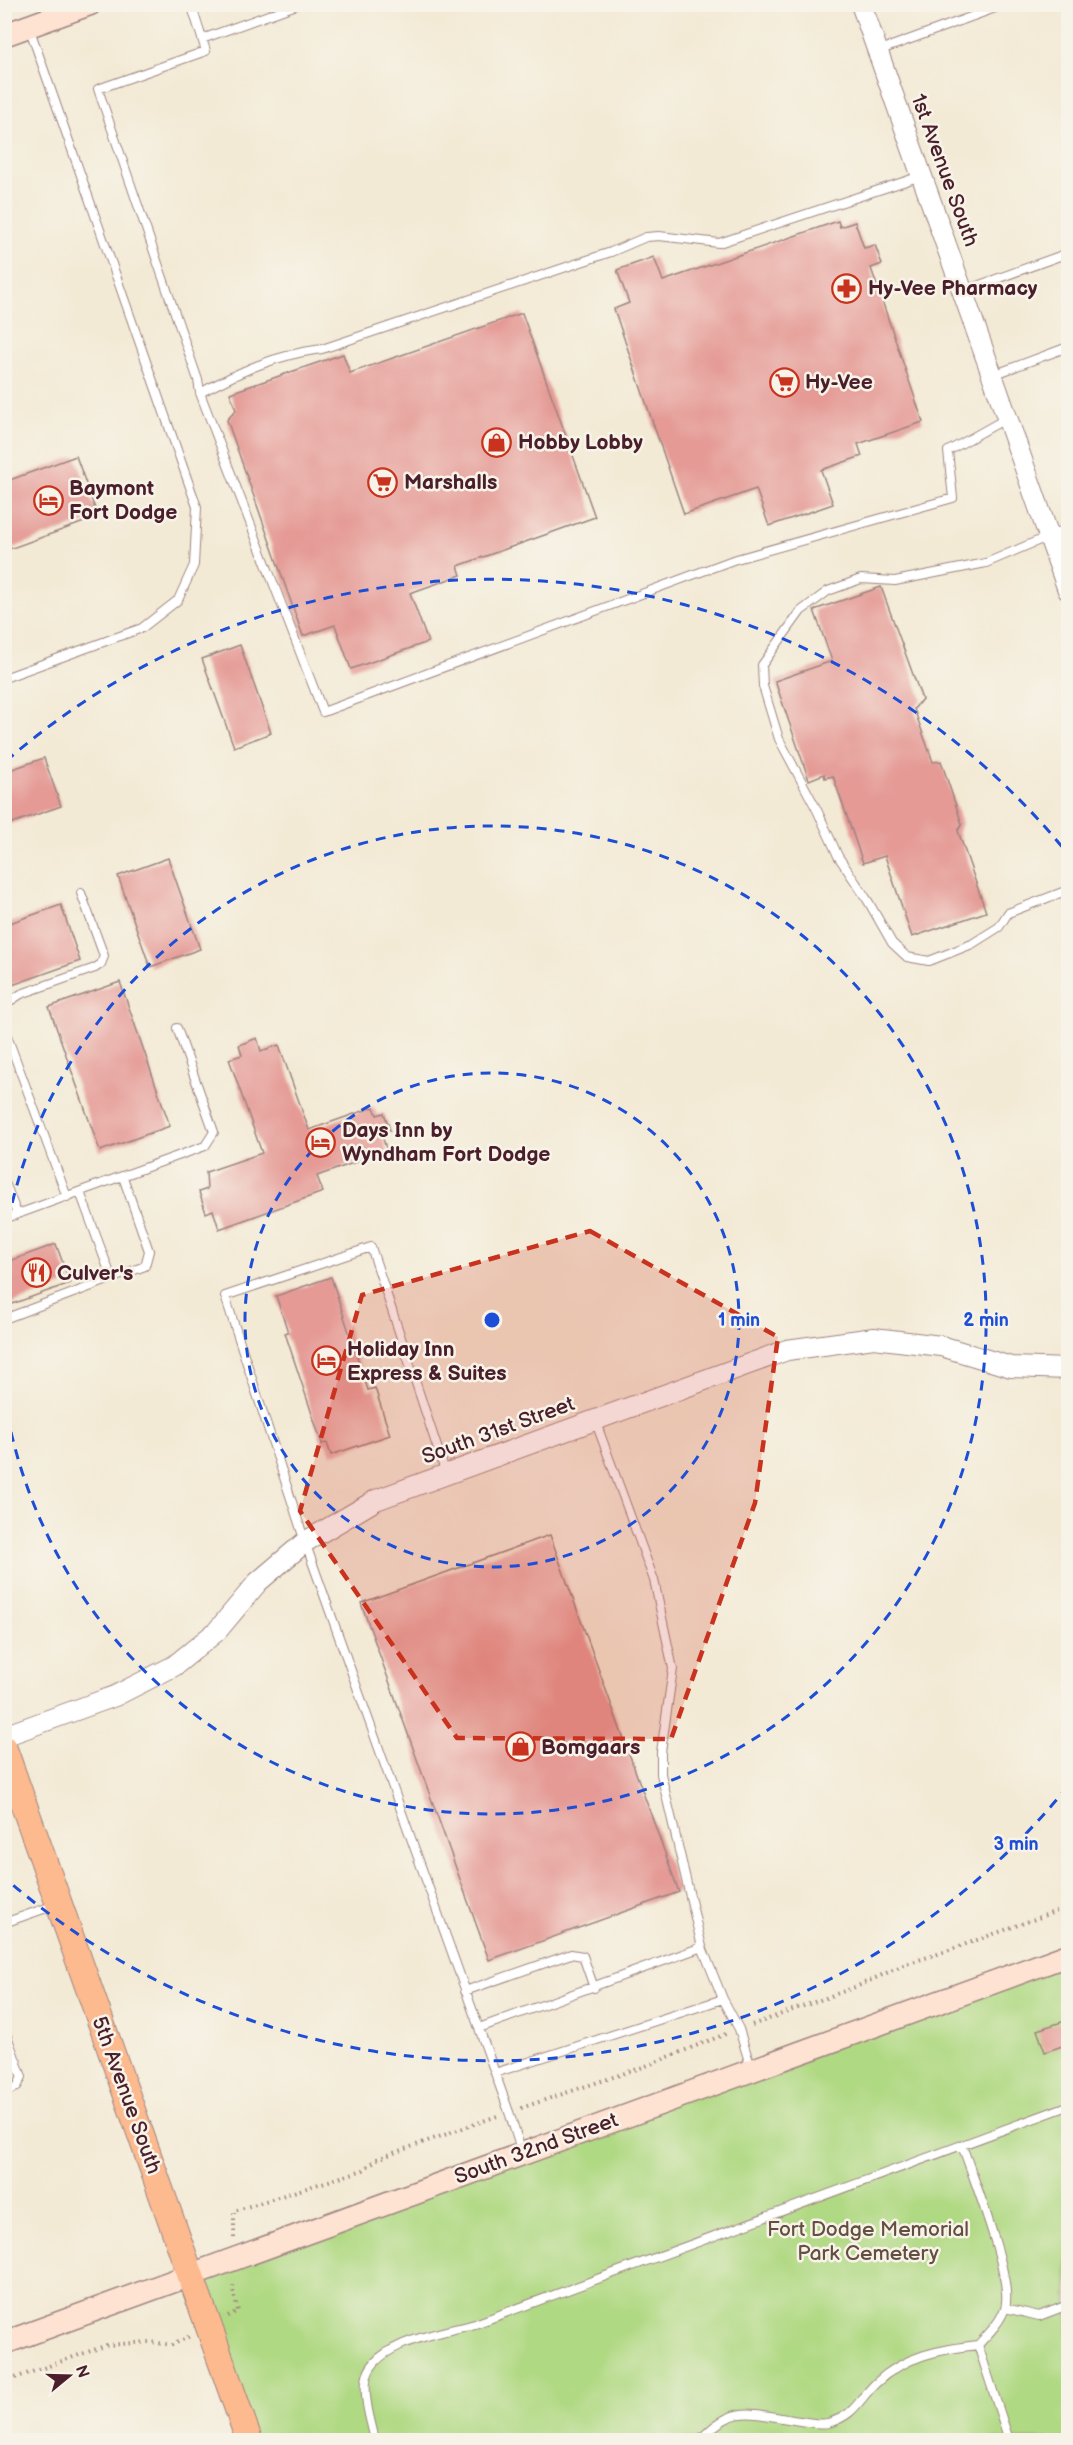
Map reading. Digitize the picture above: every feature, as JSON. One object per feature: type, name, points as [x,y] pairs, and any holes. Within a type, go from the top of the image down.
[{"type":"main road","points":[[4,35],[90,4]]},
{"type":"main road","name":"5th Avenue South","points":[[4,1749],[249,2440]]},
{"type":"main road","name":"South 32nd Street","points":[[4,2343],[1068,1955]]},
{"type":"street","name":"1st Avenue South","points":[[861,4],[1068,590]]},
{"type":"street","name":"South 31st Street","points":[[4,1736],[116,1696],[174,1666],[217,1631],[258,1582],[305,1542],[376,1500],[787,1350],[874,1338],[941,1346],[1011,1367],[1068,1369]]},
{"type":"lane","points":[[190,4],[206,51],[98,89],[194,368],[200,393],[323,712],[733,560],[952,498],[948,451],[1008,418]]},
{"type":"lane","points":[[202,39],[299,4]]},
{"type":"lane","points":[[878,51],[1006,4]]},
{"type":"lane","points":[[4,678],[142,628],[178,600],[194,566],[197,507],[29,27]]},
{"type":"lane","points":[[200,393],[247,368],[301,352],[322,349],[610,252],[645,237],[659,236],[719,243],[922,175]]},
{"type":"lane","points":[[963,291],[1068,253]]},
{"type":"lane","points":[[993,375],[1068,347]]},
{"type":"lane","points":[[1068,528],[986,563],[895,581],[861,579],[828,591],[801,611],[762,665],[763,686],[779,739],[817,810],[838,856],[892,943],[907,957],[929,961],[972,944],[999,927],[1008,913],[1068,890]]},
{"type":"lane","points":[[4,1005],[21,994],[101,964],[104,956],[81,894]]},
{"type":"lane","points":[[4,1028],[67,1197]]},
{"type":"lane","points":[[4,1219],[204,1146],[214,1132],[177,1028]]},
{"type":"lane","points":[[4,1319],[146,1266],[149,1251],[123,1177]]},
{"type":"lane","points":[[4,1180],[17,1214]]},
{"type":"lane","points":[[80,1192],[112,1279]]},
{"type":"lane","points":[[446,1475],[371,1247],[225,1296],[305,1542],[522,2154]]},
{"type":"lane","points":[[595,1420],[654,1580],[673,1669],[661,1752],[661,1774],[702,1947],[723,1999],[739,2029],[752,2070]]},
{"type":"lane","points":[[4,1923],[59,1903]]},
{"type":"lane","points":[[479,2028],[702,1947]]},
{"type":"lane","points":[[465,1991],[571,1954],[583,1956],[594,1988]]},
{"type":"lane","points":[[495,2073],[723,1999]]},
{"type":"lane","points":[[4,2028],[22,2077],[17,2087],[4,2092]]},
{"type":"lane","points":[[4,2066],[17,2061]]},
{"type":"lane","points":[[375,2440],[368,2407],[366,2380],[374,2360],[402,2343],[475,2324],[1068,2106]]},
{"type":"lane","points":[[700,2440],[715,2424],[733,2414],[755,2413],[825,2424],[843,2417],[860,2404],[876,2383],[909,2360],[950,2348],[978,2345],[994,2329],[1005,2308],[1007,2289],[996,2247],[962,2145]]},
{"type":"lane","points":[[1005,2308],[1039,2316],[1068,2305]]},
{"type":"lane","points":[[978,2345],[1009,2440]]},
{"type":"highlighted area","points":[[590,1231],[778,1337],[755,1503],[671,1739],[457,1738],[300,1511],[362,1295]]},
{"type":"green space","name":"Fort Dodge Memorial Park Cemetery","points":[[1068,1955],[1068,2440],[249,2440],[191,2274]]},
{"type":"building","points":[[838,221],[840,227],[855,222],[864,248],[875,245],[882,264],[871,268],[923,422],[858,444],[862,456],[821,470],[833,504],[769,526],[756,489],[684,514],[614,309],[629,303],[617,270],[654,257],[663,281]]},
{"type":"building","points":[[522,313],[595,517],[458,566],[461,575],[410,593],[428,642],[351,669],[335,625],[303,636],[227,420],[236,410],[230,393],[343,354],[350,373]]},
{"type":"building","name":"Baymont Fort Dodge","points":[[76,456],[98,517],[4,551],[4,482]]},
{"type":"building","points":[[881,587],[922,699],[914,709],[933,762],[941,761],[962,824],[958,831],[986,912],[912,937],[885,856],[863,863],[833,776],[825,778],[824,774],[809,780],[775,681],[832,661],[814,610]]},
{"type":"building","points":[[240,645],[271,733],[234,747],[202,659]]},
{"type":"building","points":[[44,758],[61,806],[4,826],[4,772]]},
{"type":"building","points":[[168,858],[200,949],[150,967],[118,876]]},
{"type":"building","points":[[61,905],[80,961],[4,988],[4,925]]},
{"type":"building","points":[[120,982],[170,1126],[100,1151],[49,1007]]},
{"type":"building","name":"Days Inn by Wyndham Fort Dodge","points":[[257,1038],[261,1051],[279,1045],[309,1130],[374,1107],[377,1115],[384,1113],[390,1130],[381,1133],[387,1151],[317,1176],[323,1192],[219,1229],[213,1210],[206,1213],[199,1192],[207,1189],[206,1172],[262,1153],[229,1059],[242,1055],[239,1045]]},
{"type":"building","name":"Culver's","points":[[56,1244],[70,1283],[4,1307],[4,1263]]},
{"type":"building","name":"Holiday Inn Express & Suites","points":[[331,1277],[368,1390],[375,1388],[390,1435],[331,1455],[327,1443],[322,1444],[285,1333],[288,1332],[276,1296]]},
{"type":"building","name":"Bomgaars","points":[[550,1535],[679,1892],[489,1960],[361,1603]]},
{"type":"building","points":[[1068,2020],[1068,2044],[1045,2052],[1037,2030]]},
{"type":"place","name":"Hy-Vee Pharmacy","points":[[847,288]]},
{"type":"place","name":"Hy-Vee","points":[[784,382]]},
{"type":"place","name":"Hobby Lobby","points":[[497,442]]},
{"type":"place","name":"Marshalls","points":[[383,482]]},
{"type":"place","name":"Baymont Fort Dodge","points":[[48,500]]},
{"type":"place","name":"Days Inn by Wyndham Fort Dodge","points":[[321,1142]]},
{"type":"place","name":"Culver's","points":[[36,1273]]},
{"type":"place","name":"Holiday Inn Express & Suites","points":[[326,1361]]},
{"type":"place","name":"Bomgaars","points":[[520,1747]]}]
